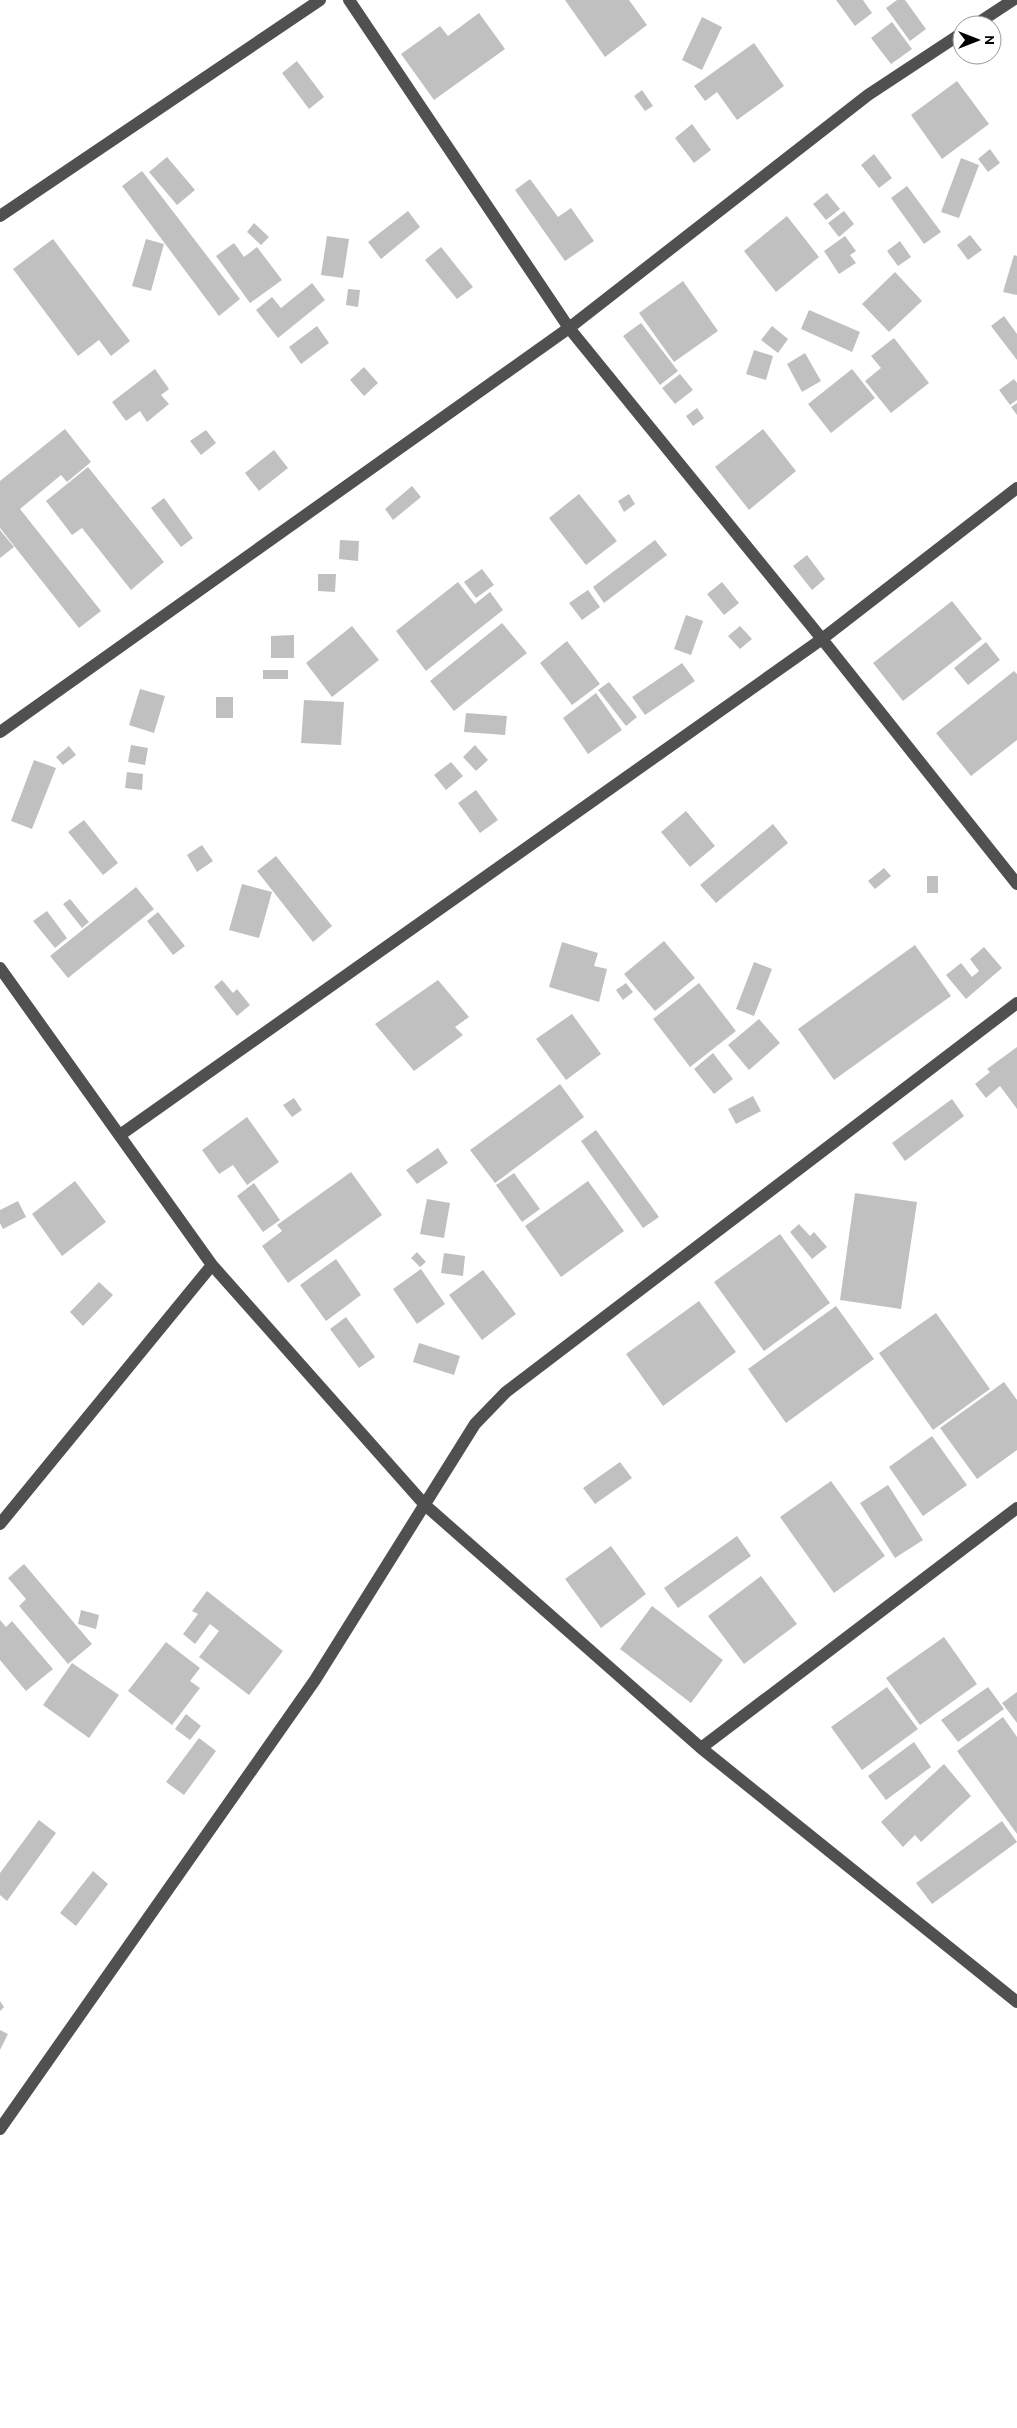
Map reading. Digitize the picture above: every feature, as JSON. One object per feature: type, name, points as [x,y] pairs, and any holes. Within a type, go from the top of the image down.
[{"type":"street","points":[[0,216],[320,0]]},
{"type":"street","points":[[349,0],[570,328],[822,639],[1017,884]]},
{"type":"street","points":[[990,15],[1013,0]]},
{"type":"street","points":[[0,732],[570,328],[868,95],[952,40]]},
{"type":"street","points":[[120,1135],[822,639],[1017,488]]},
{"type":"street","points":[[0,968],[212,1265],[425,1505],[701,1748],[1017,2002]]},
{"type":"street","points":[[0,2129],[315,1680],[475,1424],[506,1392],[1017,1003]]},
{"type":"street","points":[[0,1524],[212,1265]]},
{"type":"street","points":[[701,1748],[1017,1508]]},
{"type":"building","points":[[565,0],[629,0],[647,25],[605,57]]},
{"type":"building","points":[[836,0],[863,0],[872,13],[855,26]]},
{"type":"building","points":[[897,0],[905,0],[926,29],[910,41],[886,8]]},
{"type":"building","points":[[479,13],[505,49],[434,100],[401,54],[440,26],[448,36]]},
{"type":"building","points":[[702,17],[722,27],[702,70],[682,60]]},
{"type":"building","points":[[892,22],[912,49],[891,64],[871,38]]},
{"type":"building","points":[[754,43],[784,86],[737,120],[717,92],[705,101],[694,86]]},
{"type":"building","points":[[297,61],[324,97],[309,109],[282,73]]},
{"type":"building","points":[[957,81],[989,124],[942,159],[911,115]]},
{"type":"building","points":[[642,90],[653,106],[645,111],[634,96]]},
{"type":"building","points":[[692,124],[711,150],[694,163],[675,138]]},
{"type":"building","points":[[990,149],[1000,163],[988,172],[978,159]]},
{"type":"building","points":[[874,154],[892,178],[879,188],[861,165]]},
{"type":"building","points":[[167,157],[195,190],[177,205],[149,172]]},
{"type":"building","points":[[961,158],[979,165],[959,218],[941,212]]},
{"type":"building","points":[[142,171],[240,299],[219,316],[122,186]]},
{"type":"building","points":[[530,179],[558,217],[571,208],[594,241],[565,261],[515,190]]},
{"type":"building","points":[[907,186],[941,232],[924,244],[891,198]]},
{"type":"building","points":[[827,193],[840,209],[826,220],[813,204]]},
{"type":"building","points":[[408,211],[420,227],[381,259],[368,242]]},
{"type":"building","points":[[844,211],[854,224],[839,237],[828,223]]},
{"type":"building","points":[[787,216],[819,257],[776,292],[744,251]]},
{"type":"building","points":[[254,223],[269,237],[261,245],[247,232]]},
{"type":"building","points":[[970,235],[982,250],[968,260],[957,245]]},
{"type":"building","points":[[327,236],[349,239],[343,278],[321,275]]},
{"type":"building","points":[[845,236],[856,251],[850,255],[856,263],[839,274],[824,251]]},
{"type":"building","points":[[53,239],[130,341],[111,356],[99,340],[78,356],[13,269]]},
{"type":"building","points":[[146,239],[164,244],[151,291],[132,286]]},
{"type":"building","points":[[900,241],[911,257],[898,266],[887,251]]},
{"type":"building","points":[[234,243],[244,257],[257,247],[282,280],[250,303],[216,256]]},
{"type":"building","points":[[441,247],[473,287],[457,299],[425,260]]},
{"type":"building","points":[[1014,255],[1017,256],[1017,295],[1003,292]]},
{"type":"building","points":[[895,272],[922,301],[889,332],[862,304]]},
{"type":"building","points":[[683,281],[718,331],[674,362],[639,313]]},
{"type":"building","points":[[312,283],[325,300],[278,338],[256,310],[272,297],[281,308]]},
{"type":"building","points":[[348,289],[360,290],[358,307],[346,305]]},
{"type":"building","points":[[809,310],[860,332],[852,352],[801,329]]},
{"type":"building","points":[[1004,316],[1017,334],[1017,360],[991,326]]},
{"type":"building","points":[[641,323],[678,371],[660,385],[623,336]]},
{"type":"building","points":[[317,326],[329,343],[301,364],[289,347]]},
{"type":"building","points":[[772,326],[788,339],[778,353],[761,340]]},
{"type":"building","points":[[894,338],[929,383],[891,413],[865,381],[881,368],[871,356]]},
{"type":"building","points":[[754,350],[773,356],[766,380],[746,374]]},
{"type":"building","points":[[805,353],[821,381],[802,392],[787,364]]},
{"type":"building","points":[[364,367],[378,383],[364,396],[350,380]]},
{"type":"building","points":[[155,369],[169,389],[161,395],[169,404],[147,422],[140,411],[126,421],[112,402]]},
{"type":"building","points":[[852,369],[875,398],[831,433],[808,404]]},
{"type":"building","points":[[680,374],[693,390],[675,404],[662,388]]},
{"type":"building","points":[[1014,379],[1017,383],[1017,400],[1010,405],[999,390]]},
{"type":"building","points":[[1017,403],[1017,415],[1011,407]]},
{"type":"building","points":[[697,408],[704,418],[693,426],[686,416]]},
{"type":"building","points":[[65,429],[91,462],[67,482],[61,475],[20,509],[101,611],[79,628],[0,528],[0,481]]},
{"type":"building","points":[[763,429],[796,471],[749,510],[715,467]]},
{"type":"building","points":[[206,430],[216,443],[201,455],[190,441]]},
{"type":"building","points":[[274,450],[288,468],[259,491],[245,473]]},
{"type":"building","points":[[88,467],[164,562],[131,590],[82,528],[72,535],[46,501]]},
{"type":"building","points":[[412,486],[421,497],[393,520],[385,509]]},
{"type":"building","points":[[579,494],[617,541],[586,565],[549,518]]},
{"type":"building","points":[[629,494],[635,504],[624,512],[618,501]]},
{"type":"building","points":[[164,498],[193,538],[181,547],[151,508]]},
{"type":"building","points":[[0,530],[14,547],[0,558]]},
{"type":"building","points":[[340,540],[359,541],[358,561],[339,559]]},
{"type":"building","points":[[655,540],[667,555],[604,603],[593,587]]},
{"type":"building","points":[[807,555],[825,579],[812,590],[793,566]]},
{"type":"building","points":[[482,569],[494,585],[476,598],[464,582]]},
{"type":"building","points":[[318,574],[336,574],[335,592],[318,591]]},
{"type":"building","points":[[458,582],[475,604],[490,592],[503,610],[426,671],[396,631]]},
{"type":"building","points":[[722,582],[739,603],[724,615],[707,594]]},
{"type":"building","points":[[588,590],[600,607],[582,620],[569,603]]},
{"type":"building","points":[[952,601],[982,639],[903,701],[873,663]]},
{"type":"building","points":[[686,615],[703,621],[691,655],[674,649]]},
{"type":"building","points":[[502,623],[527,653],[454,711],[430,681]]},
{"type":"building","points":[[352,626],[379,660],[332,697],[306,663]]},
{"type":"building","points":[[740,626],[752,639],[740,649],[728,636]]},
{"type":"building","points":[[294,635],[294,658],[271,658],[271,636]]},
{"type":"building","points":[[567,641],[600,684],[572,705],[540,663]]},
{"type":"building","points":[[986,642],[1000,660],[968,685],[954,668]]},
{"type":"building","points":[[682,663],[695,681],[645,715],[632,697]]},
{"type":"building","points":[[263,670],[288,670],[288,679],[263,679]]},
{"type":"building","points":[[1014,671],[1017,674],[1017,740],[971,776],[936,733]]},
{"type":"building","points":[[609,682],[637,717],[626,726],[598,690]]},
{"type":"building","points":[[140,689],[165,696],[154,733],[129,725]]},
{"type":"building","points":[[596,693],[622,730],[588,754],[563,718]]},
{"type":"building","points":[[216,697],[233,697],[233,718],[216,718]]},
{"type":"building","points":[[304,700],[344,702],[341,745],[301,743]]},
{"type":"building","points":[[466,713],[507,716],[505,735],[464,732]]},
{"type":"building","points":[[131,745],[148,748],[145,765],[128,762]]},
{"type":"building","points":[[475,745],[488,760],[476,771],[463,757]]},
{"type":"building","points":[[69,746],[76,755],[63,765],[56,757]]},
{"type":"building","points":[[34,760],[56,768],[32,829],[11,821]]},
{"type":"building","points":[[451,762],[463,776],[446,790],[434,775]]},
{"type":"building","points":[[127,772],[143,774],[142,790],[125,788]]},
{"type":"building","points":[[476,790],[498,820],[480,833],[458,803]]},
{"type":"building","points":[[686,811],[715,846],[690,867],[661,832]]},
{"type":"building","points":[[84,820],[118,863],[103,875],[68,832]]},
{"type":"building","points":[[773,824],[788,843],[716,903],[700,885]]},
{"type":"building","points":[[202,845],[213,861],[197,872],[187,855]]},
{"type":"building","points":[[276,856],[332,926],[313,942],[257,871]]},
{"type":"building","points":[[884,868],[891,876],[875,889],[868,881]]},
{"type":"building","points":[[927,876],[938,876],[938,893],[927,893]]},
{"type":"building","points":[[242,884],[272,892],[259,938],[229,930]]},
{"type":"building","points":[[136,887],[154,909],[68,978],[50,956]]},
{"type":"building","points":[[70,899],[89,922],[82,928],[63,904]]},
{"type":"building","points":[[47,911],[67,938],[55,948],[33,921]]},
{"type":"building","points":[[158,912],[185,946],[173,955],[147,921]]},
{"type":"building","points":[[664,941],[695,978],[655,1011],[624,974]]},
{"type":"building","points":[[562,942],[598,953],[594,966],[607,969],[599,1002],[549,987]]},
{"type":"building","points":[[915,945],[951,996],[834,1080],[798,1029]]},
{"type":"building","points":[[984,947],[1002,968],[966,999],[946,975],[961,963],[972,977],[979,971],[970,959]]},
{"type":"building","points":[[754,962],[772,969],[754,1016],[736,1009]]},
{"type":"building","points":[[222,980],[233,993],[237,989],[250,1005],[237,1016],[214,987]]},
{"type":"building","points":[[438,980],[469,1017],[455,1027],[463,1035],[414,1071],[375,1024]]},
{"type":"building","points":[[626,983],[633,992],[623,1000],[616,990]]},
{"type":"building","points":[[699,983],[736,1031],[690,1067],[653,1019]]},
{"type":"building","points":[[572,1014],[601,1054],[566,1080],[536,1039]]},
{"type":"building","points":[[759,1019],[780,1043],[749,1070],[728,1045]]},
{"type":"building","points":[[1017,1047],[1017,1109],[1000,1086],[986,1098],[975,1084],[990,1072],[987,1069]]},
{"type":"building","points":[[713,1053],[733,1079],[714,1094],[694,1069]]},
{"type":"building","points":[[560,1084],[584,1117],[495,1183],[470,1150]]},
{"type":"building","points":[[753,1096],[761,1111],[736,1124],[728,1109]]},
{"type":"building","points":[[294,1098],[302,1110],[292,1117],[283,1105]]},
{"type":"building","points":[[952,1099],[964,1116],[905,1161],[892,1143]]},
{"type":"building","points":[[247,1117],[279,1162],[247,1185],[233,1165],[219,1174],[202,1150]]},
{"type":"building","points":[[596,1130],[659,1217],[643,1228],[581,1141]]},
{"type":"building","points":[[438,1148],[448,1163],[417,1184],[406,1170]]},
{"type":"building","points":[[351,1172],[382,1215],[288,1283],[262,1246],[282,1231],[277,1225]]},
{"type":"building","points":[[514,1173],[540,1209],[522,1222],[496,1185]]},
{"type":"building","points":[[75,1181],[106,1222],[62,1256],[32,1214]]},
{"type":"building","points":[[588,1181],[624,1231],[561,1277],[525,1226]]},
{"type":"building","points":[[254,1183],[280,1220],[263,1232],[237,1196]]},
{"type":"building","points":[[855,1193],[917,1202],[901,1309],[840,1300]]},
{"type":"building","points":[[427,1199],[450,1203],[444,1238],[420,1234]]},
{"type":"building","points":[[18,1201],[26,1217],[3,1229],[0,1223],[0,1210]]},
{"type":"building","points":[[799,1224],[810,1236],[814,1232],[827,1247],[812,1259],[790,1232]]},
{"type":"building","points":[[780,1234],[830,1303],[764,1351],[714,1282]]},
{"type":"building","points":[[417,1252],[426,1262],[420,1267],[411,1258]]},
{"type":"building","points":[[444,1253],[465,1256],[463,1276],[441,1273]]},
{"type":"building","points":[[336,1259],[361,1295],[326,1321],[300,1285]]},
{"type":"building","points":[[421,1269],[445,1304],[417,1324],[393,1289]]},
{"type":"building","points":[[483,1270],[516,1314],[482,1340],[449,1295]]},
{"type":"building","points":[[99,1282],[113,1295],[83,1326],[70,1312]]},
{"type":"building","points":[[699,1301],[736,1352],[663,1406],[626,1354]]},
{"type":"building","points":[[836,1306],[874,1359],[786,1423],[748,1369]]},
{"type":"building","points":[[936,1313],[990,1389],[933,1430],[879,1353]]},
{"type":"building","points":[[346,1317],[375,1357],[359,1368],[330,1329]]},
{"type":"building","points":[[419,1343],[460,1356],[454,1375],[413,1362]]},
{"type":"building","points":[[1004,1382],[1017,1400],[1017,1450],[977,1479],[940,1428]]},
{"type":"building","points":[[932,1436],[967,1485],[923,1516],[889,1467]]},
{"type":"building","points":[[620,1462],[632,1478],[595,1504],[583,1488]]},
{"type":"building","points":[[831,1481],[885,1556],[834,1593],[780,1517]]},
{"type":"building","points":[[888,1485],[923,1540],[895,1558],[860,1503]]},
{"type":"building","points":[[737,1536],[751,1556],[678,1608],[664,1588]]},
{"type":"building","points":[[611,1546],[646,1594],[601,1628],[565,1579]]},
{"type":"building","points":[[24,1564],[92,1644],[68,1664],[19,1606],[26,1599],[8,1578]]},
{"type":"building","points":[[761,1576],[797,1624],[744,1664],[708,1616]]},
{"type":"building","points":[[207,1591],[283,1651],[249,1695],[199,1657],[219,1631],[210,1624],[195,1644],[183,1634],[198,1614],[192,1611]]},
{"type":"building","points":[[652,1606],[723,1660],[691,1703],[620,1649]]},
{"type":"building","points":[[81,1610],[99,1615],[96,1629],[78,1624]]},
{"type":"building","points":[[0,1620],[6,1627],[12,1621],[53,1669],[26,1691],[0,1660]]},
{"type":"building","points":[[944,1637],[977,1684],[920,1725],[886,1678]]},
{"type":"building","points":[[166,1642],[200,1668],[190,1681],[200,1688],[172,1725],[128,1691]]},
{"type":"building","points":[[72,1663],[119,1695],[89,1738],[43,1705]]},
{"type":"building","points":[[887,1687],[918,1729],[862,1770],[831,1727]]},
{"type":"building","points":[[988,1687],[1004,1709],[958,1742],[941,1720]]},
{"type":"building","points":[[1017,1692],[1017,1723],[1002,1703]]},
{"type":"building","points":[[186,1714],[201,1726],[190,1740],[175,1729]]},
{"type":"building","points":[[1003,1717],[1017,1737],[1017,1834],[957,1751]]},
{"type":"building","points":[[199,1738],[216,1751],[184,1795],[166,1782]]},
{"type":"building","points":[[914,1742],[931,1767],[886,1800],[868,1776]]},
{"type":"building","points":[[944,1764],[971,1796],[921,1842],[915,1835],[903,1847],[881,1822]]},
{"type":"building","points":[[39,1820],[56,1833],[7,1901],[0,1895],[0,1873]]},
{"type":"building","points":[[1002,1821],[1017,1842],[932,1904],[916,1883]]},
{"type":"building","points":[[93,1871],[108,1884],[76,1926],[60,1913]]},
{"type":"building","points":[[0,2001],[4,2007],[0,2011]]},
{"type":"building","points":[[0,2030],[8,2034],[0,2050]]}]
